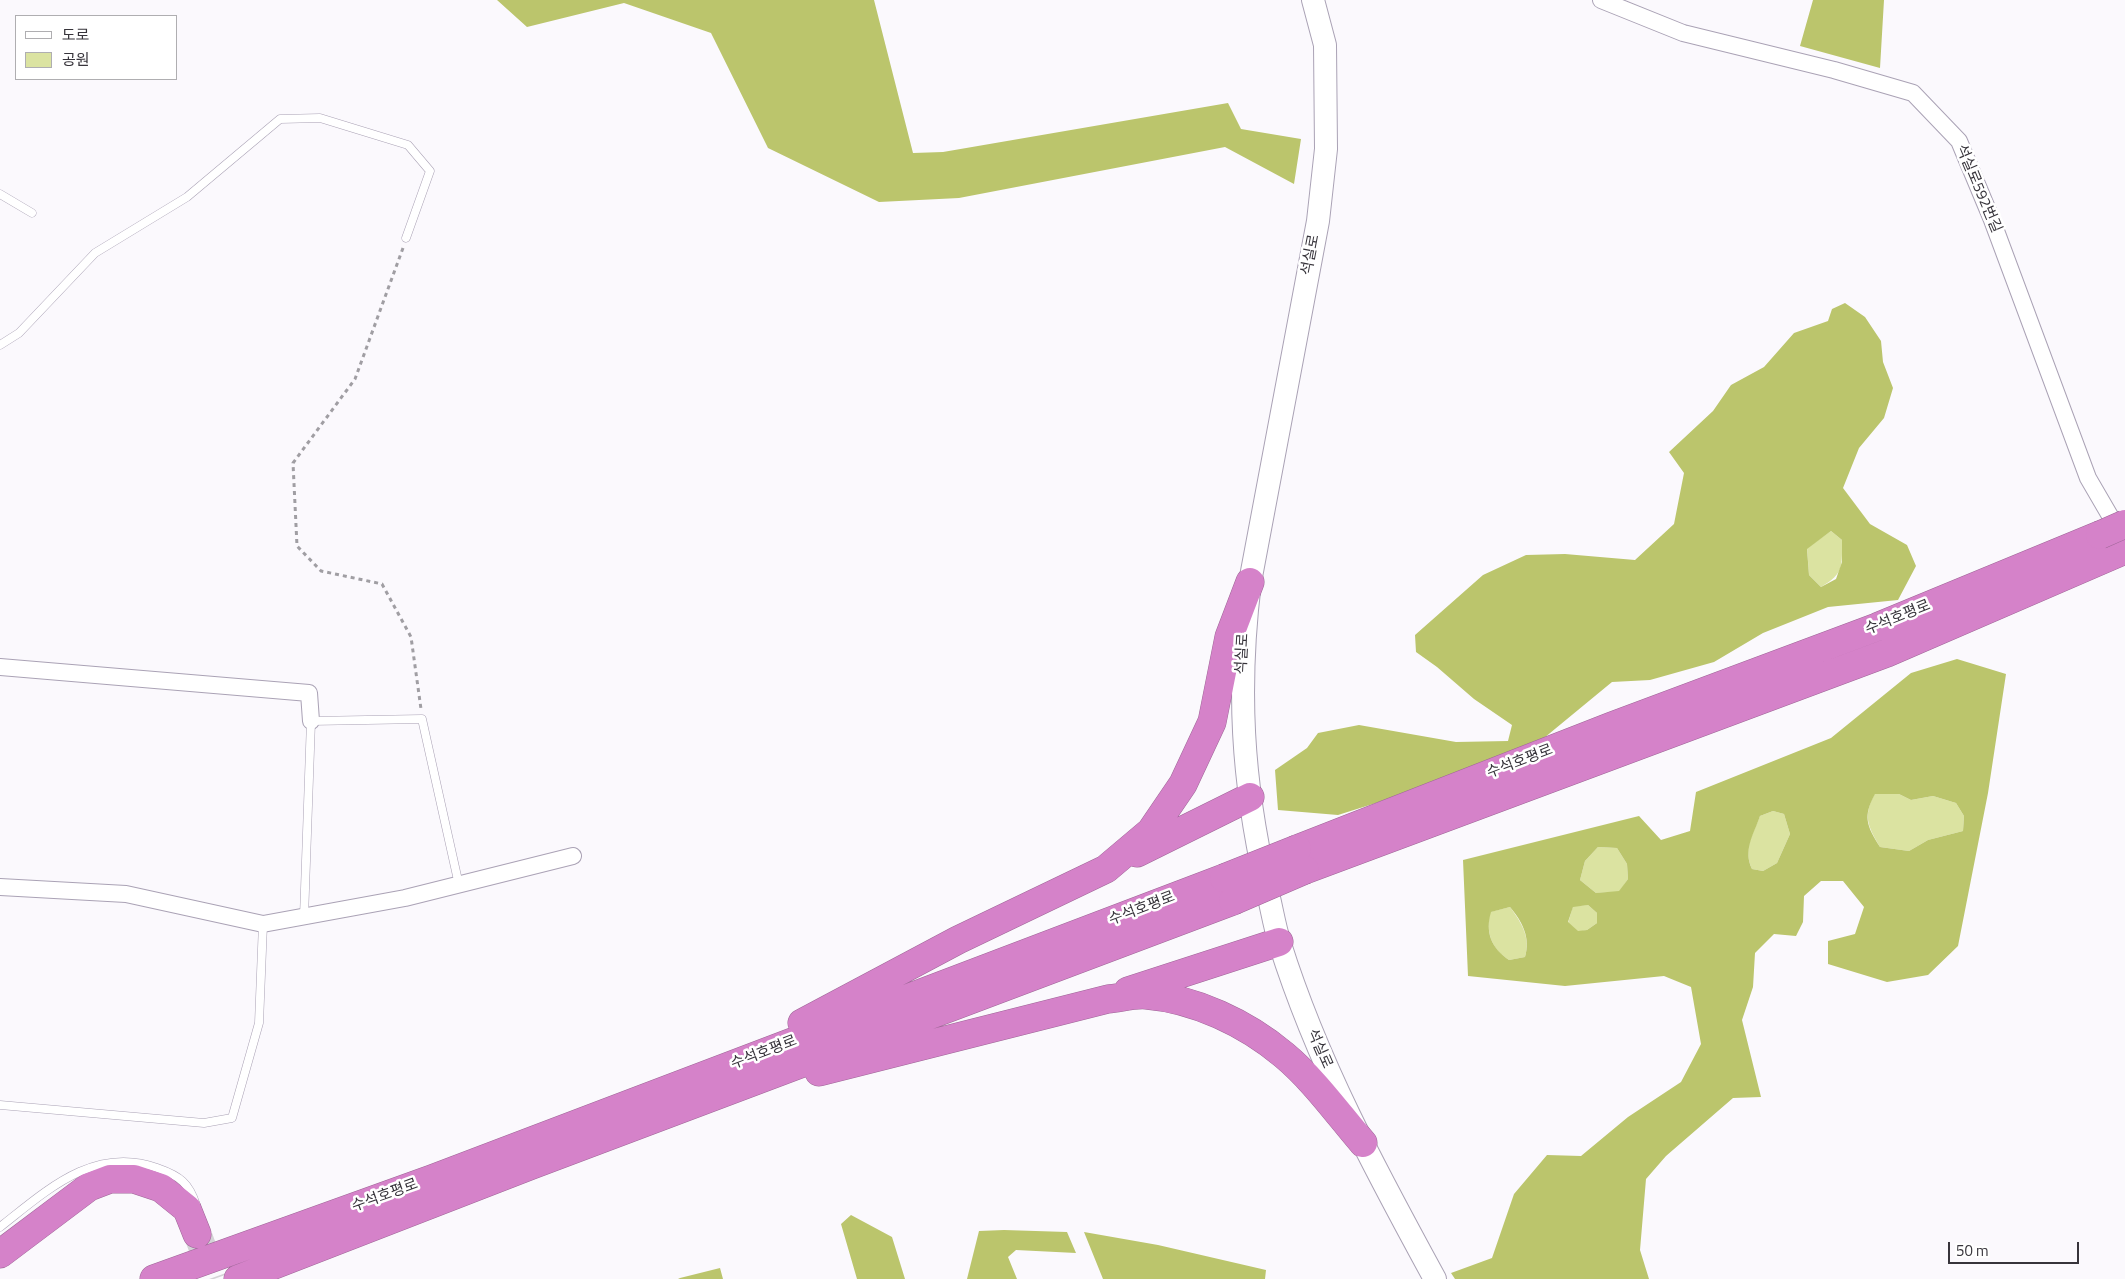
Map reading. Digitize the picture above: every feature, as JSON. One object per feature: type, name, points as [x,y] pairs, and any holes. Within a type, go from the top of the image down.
[{"type":"highway","name":"수석호평로","points":[[137,1279],[163,1276],[432,1179],[706,1087],[1228,890],[1301,860],[1887,653],[2115,546],[2125,524]]},
{"type":"highway","points":[[1106,869],[1151,832],[1183,784],[1212,722],[1229,637],[1250,582]]},
{"type":"highway","points":[[706,1087],[958,940],[1250,797]]},
{"type":"highway","points":[[706,1087],[937,1044],[1108,999],[1146,984],[1279,942]]},
{"type":"highway","points":[[1108,999],[1144,995],[1189,1003],[1228,1019],[1254,1033],[1284,1055],[1314,1085],[1363,1144]]},
{"type":"highway","name":"수석호평로","points":[[238,1279],[532,1165],[706,1087]]},
{"type":"highway","points":[[0,1254],[89,1187],[110,1179],[134,1179],[161,1188],[195,1215]]},
{"type":"street","name":"석실로","points":[[1313,0],[1325,45],[1326,149],[1318,221],[1250,582],[1244,637],[1243,731],[1256,841],[1279,942],[1304,1014],[1363,1144],[1435,1279]]},
{"type":"street","name":"석실로592번길","points":[[1601,0],[1683,34],[1834,70],[1913,93],[1959,141],[1992,220],[2115,546]]},
{"type":"street","points":[[0,667],[309,694],[311,721]]},
{"type":"street","points":[[0,888],[126,894],[263,924],[405,898],[573,856]]},
{"type":"lane","points":[[0,345],[19,333],[94,253],[187,197],[280,119],[320,118],[408,145],[430,171],[406,238]]},
{"type":"lane","points":[[0,194],[32,213]]},
{"type":"lane","points":[[304,917],[311,721],[422,719],[459,884]]},
{"type":"lane","points":[[0,1105],[204,1123],[232,1118],[259,1023],[263,924]]},
{"type":"lane","points":[[0,1227],[50,1189],[80,1170],[105,1162],[143,1163],[170,1172],[190,1188],[195,1215]]},
{"type":"path","points":[[406,238],[355,379],[293,463],[297,546],[321,570],[382,584],[410,637],[422,719]]},
{"type":"green space","points":[[497,0],[874,0],[913,153],[943,152],[1228,103],[1241,129],[1301,139],[1294,184],[1225,147],[959,198],[879,202],[768,148],[711,33],[624,3],[527,27]]},
{"type":"green space","points":[[1813,0],[1884,0],[1880,68],[1800,46]]},
{"type":"green space","points":[[1845,303],[1865,317],[1881,341],[1883,362],[1893,388],[1884,418],[1859,448],[1843,488],[1870,524],[1907,545],[1916,566],[1898,600],[1828,607],[1763,633],[1714,662],[1650,680],[1612,682],[1544,738],[1395,797],[1338,815],[1278,810],[1275,770],[1307,748],[1318,733],[1359,725],[1456,742],[1508,741],[1512,725],[1474,699],[1437,667],[1416,652],[1415,635],[1483,575],[1526,555],[1565,554],[1635,560],[1674,524],[1684,473],[1669,452],[1713,411],[1731,385],[1764,367],[1794,333],[1828,321],[1832,309]],"holes":[[[1831,531],[1842,540],[1842,562],[1836,579],[1821,587],[1809,575],[1807,549]]]},
{"type":"green space","points":[[1831,531],[1842,540],[1841,563],[1838,573],[1834,578],[1821,587],[1809,575],[1807,548]]},
{"type":"green space","points":[[1957,659],[2006,674],[1988,793],[1958,946],[1928,975],[1887,982],[1828,964],[1828,941],[1855,934],[1864,907],[1843,881],[1821,881],[1804,896],[1803,922],[1796,936],[1774,934],[1755,953],[1753,987],[1742,1020],[1761,1097],[1733,1098],[1666,1156],[1646,1179],[1640,1250],[1649,1279],[1455,1279],[1451,1273],[1492,1258],[1514,1194],[1547,1155],[1581,1156],[1628,1117],[1681,1082],[1701,1044],[1691,987],[1664,976],[1565,986],[1468,976],[1463,860],[1639,816],[1661,840],[1690,831],[1696,792],[1831,738],[1911,673]],"holes":[[[1875,794],[1899,794],[1911,800],[1933,796],[1956,803],[1964,816],[1963,831],[1928,840],[1909,851],[1880,847],[1869,826],[1868,815]],[[1773,811],[1784,814],[1790,834],[1777,863],[1763,871],[1752,869],[1748,856],[1750,843],[1760,816]],[[1598,847],[1617,848],[1627,864],[1628,879],[1619,891],[1596,893],[1580,880],[1585,861]],[[1588,905],[1597,913],[1597,923],[1587,930],[1578,931],[1568,922],[1573,907]],[[1510,907],[1524,930],[1527,943],[1525,957],[1509,960],[1498,950],[1489,933],[1491,912]]]},
{"type":"green space","points":[[1875,793],[1899,794],[1911,800],[1933,796],[1956,803],[1964,816],[1963,831],[1928,840],[1909,851],[1880,847],[1872,833],[1868,820],[1869,808]]},
{"type":"green space","points":[[1773,811],[1784,814],[1790,834],[1777,863],[1763,871],[1752,869],[1749,862],[1748,849],[1752,836],[1760,816]]},
{"type":"green space","points":[[1598,847],[1617,848],[1627,864],[1628,879],[1619,892],[1596,893],[1580,880],[1585,861]]},
{"type":"green space","points":[[1588,905],[1597,913],[1597,923],[1587,930],[1578,932],[1568,923],[1573,906]]},
{"type":"green space","points":[[1510,907],[1524,930],[1527,950],[1525,957],[1509,960],[1498,950],[1491,939],[1489,920],[1490,912]]},
{"type":"green space","points":[[851,1215],[892,1237],[905,1279],[857,1279],[841,1224]]},
{"type":"green space","points":[[979,1231],[1067,1232],[1076,1253],[1016,1250],[1008,1257],[1017,1279],[967,1279]]},
{"type":"green space","points":[[1084,1232],[1158,1245],[1266,1270],[1265,1279],[1103,1279]]},
{"type":"green space","points":[[720,1268],[723,1279],[678,1279],[680,1278]]},
{"type":"tunnel","points":[[199,1238],[214,1279]]}]
